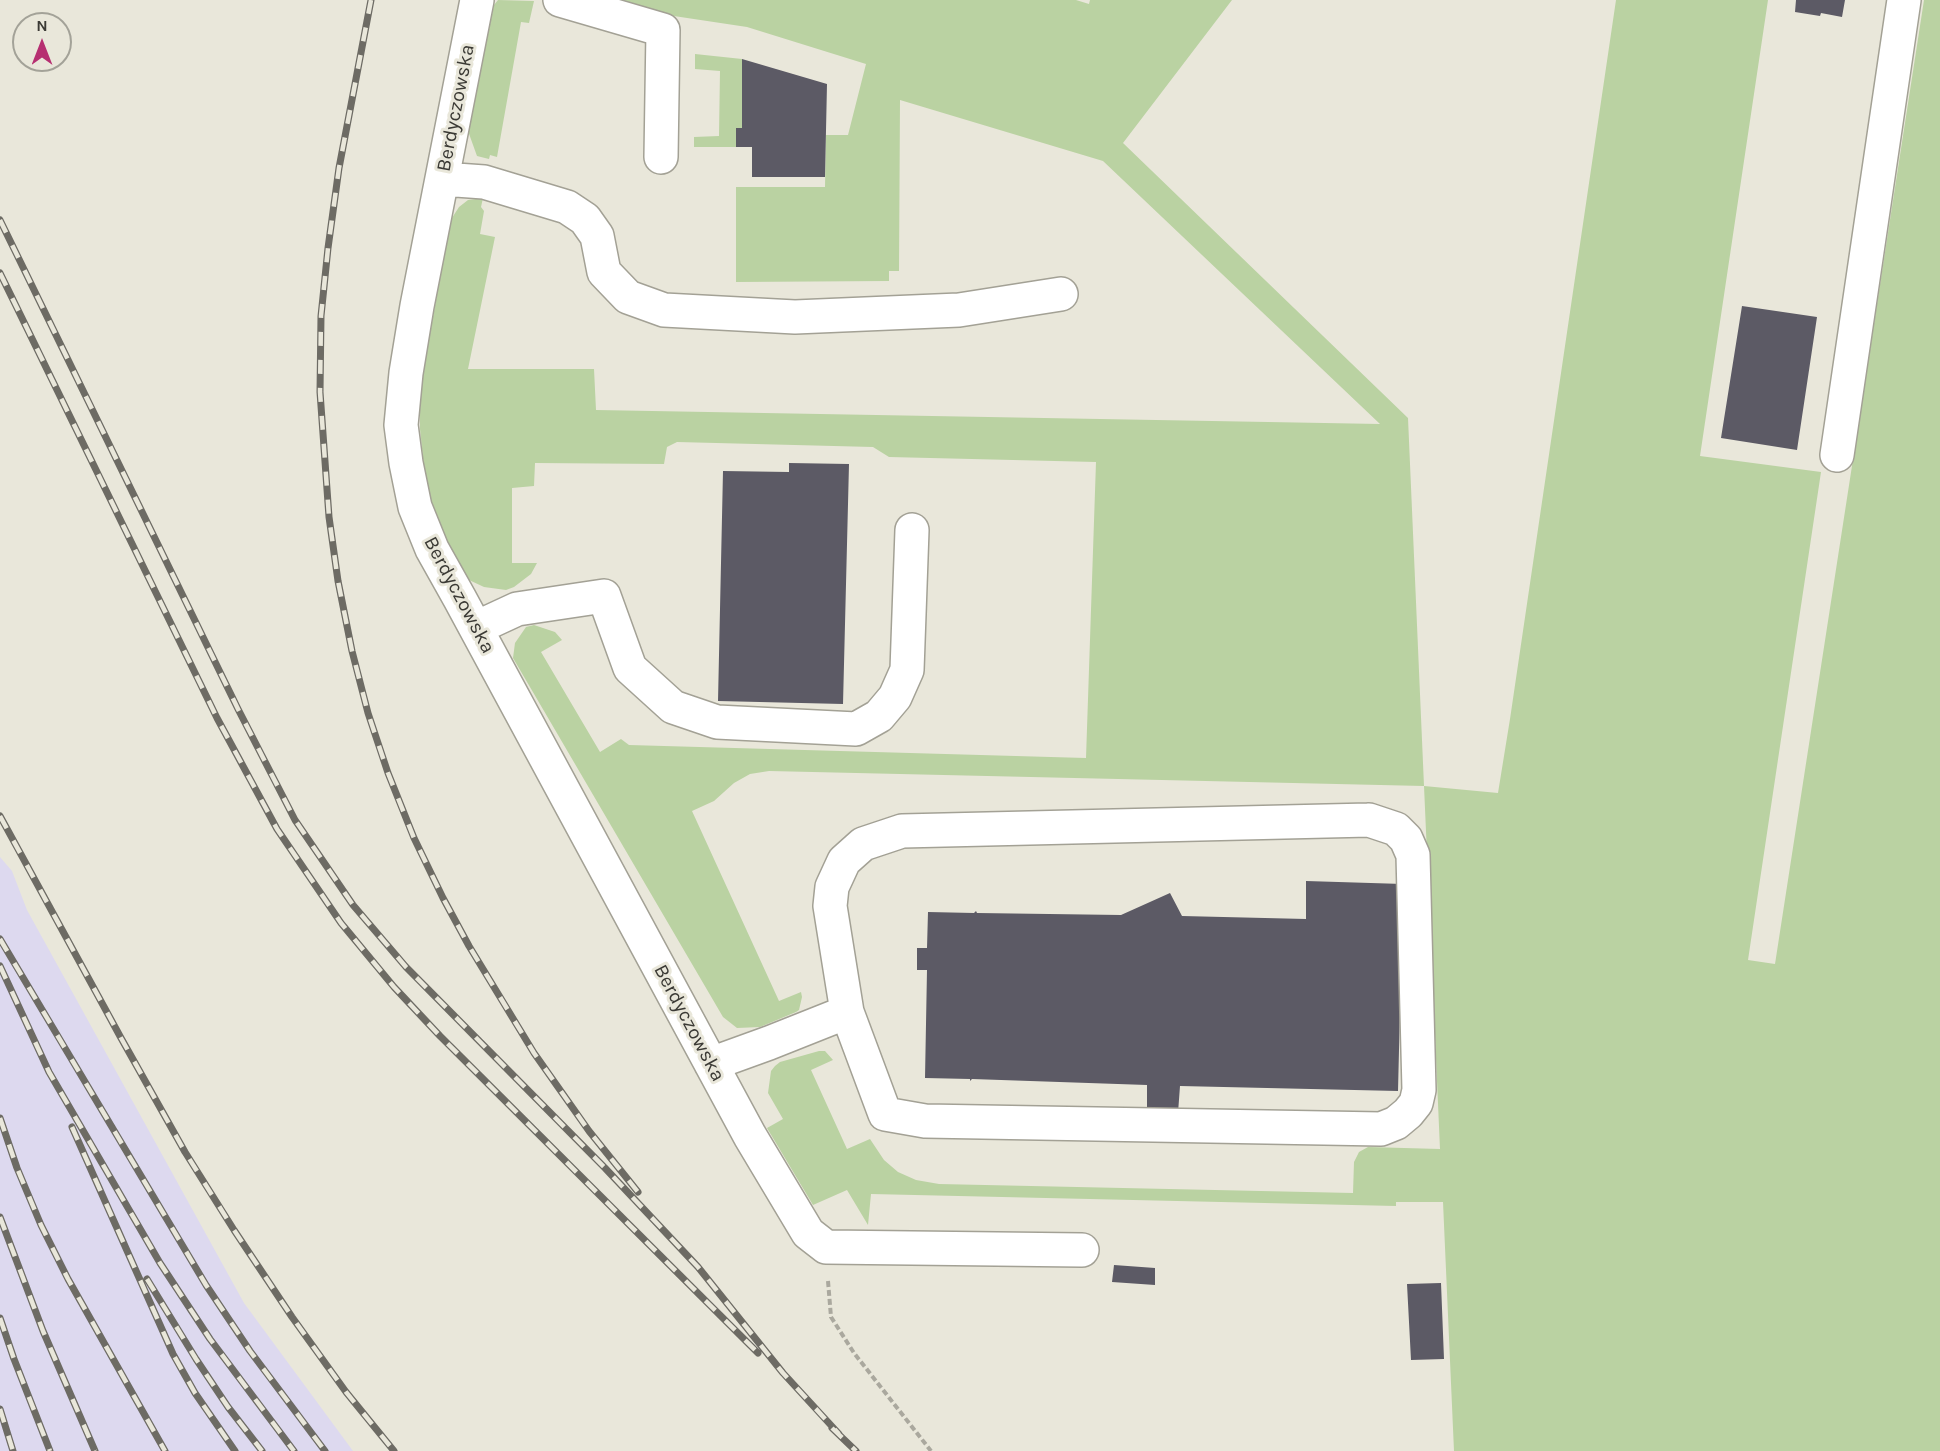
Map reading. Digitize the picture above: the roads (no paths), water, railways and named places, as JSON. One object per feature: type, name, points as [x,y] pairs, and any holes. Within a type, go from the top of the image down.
[{"type":"street","name":"Berdyczowska","points":[[477,0],[411,340],[401,425],[415,507],[432,549],[750,1136],[808,1233],[826,1247],[1082,1250]]},
{"type":"street","points":[[561,0],[663,30],[661,157]]},
{"type":"street","points":[[1837,455],[1904,0]]},
{"type":"street","points":[[442,179],[484,183],[567,207],[585,219],[597,236],[604,272],[628,297],[664,310],[795,317],[959,310],[1060,294]]},
{"type":"street","points":[[476,628],[517,609],[604,596],[630,668],[673,707],[717,722],[856,729],[879,716],[895,697],[907,670],[912,530]]},
{"type":"street","points":[[1369,820],[1396,830],[1406,839],[1413,855],[1419,1090],[1416,1103],[1408,1113],[1396,1123],[1381,1129],[925,1121],[885,1114],[847,1012],[830,906],[832,887],[844,861],[862,844],[903,831],[1369,820]]},
{"type":"street","points":[[711,1064],[847,1012]]},
{"type":"railway","points":[[371,0],[339,168],[321,316],[320,392],[329,517],[338,581],[352,651],[368,713],[388,773],[414,838],[443,898],[469,946],[534,1053],[589,1131],[638,1192]]},
{"type":"railway","points":[[0,220],[238,709],[295,820],[353,905],[406,967],[605,1168],[698,1267],[783,1373],[839,1434]]},
{"type":"railway","points":[[0,273],[217,718],[277,829],[341,923],[394,987],[440,1036],[758,1353]]},
{"type":"railway","points":[[0,816],[185,1152],[292,1317],[346,1392],[394,1451]]},
{"type":"railway","points":[[0,939],[206,1285],[250,1351],[325,1451]]},
{"type":"railway","points":[[0,966],[49,1072],[160,1263],[210,1339],[294,1451]]},
{"type":"railway","points":[[0,1118],[17,1168],[41,1225],[68,1279],[165,1451]]},
{"type":"railway","points":[[72,1127],[173,1354],[195,1393],[235,1451]]},
{"type":"railway","points":[[0,1217],[43,1331],[95,1451]]},
{"type":"railway","points":[[147,1279],[228,1407],[262,1451]]},
{"type":"railway","points":[[0,1318],[50,1451]]},
{"type":"railway","points":[[0,1409],[13,1451]]},
{"type":"railway","points":[[832,1428],[856,1451]]}]
